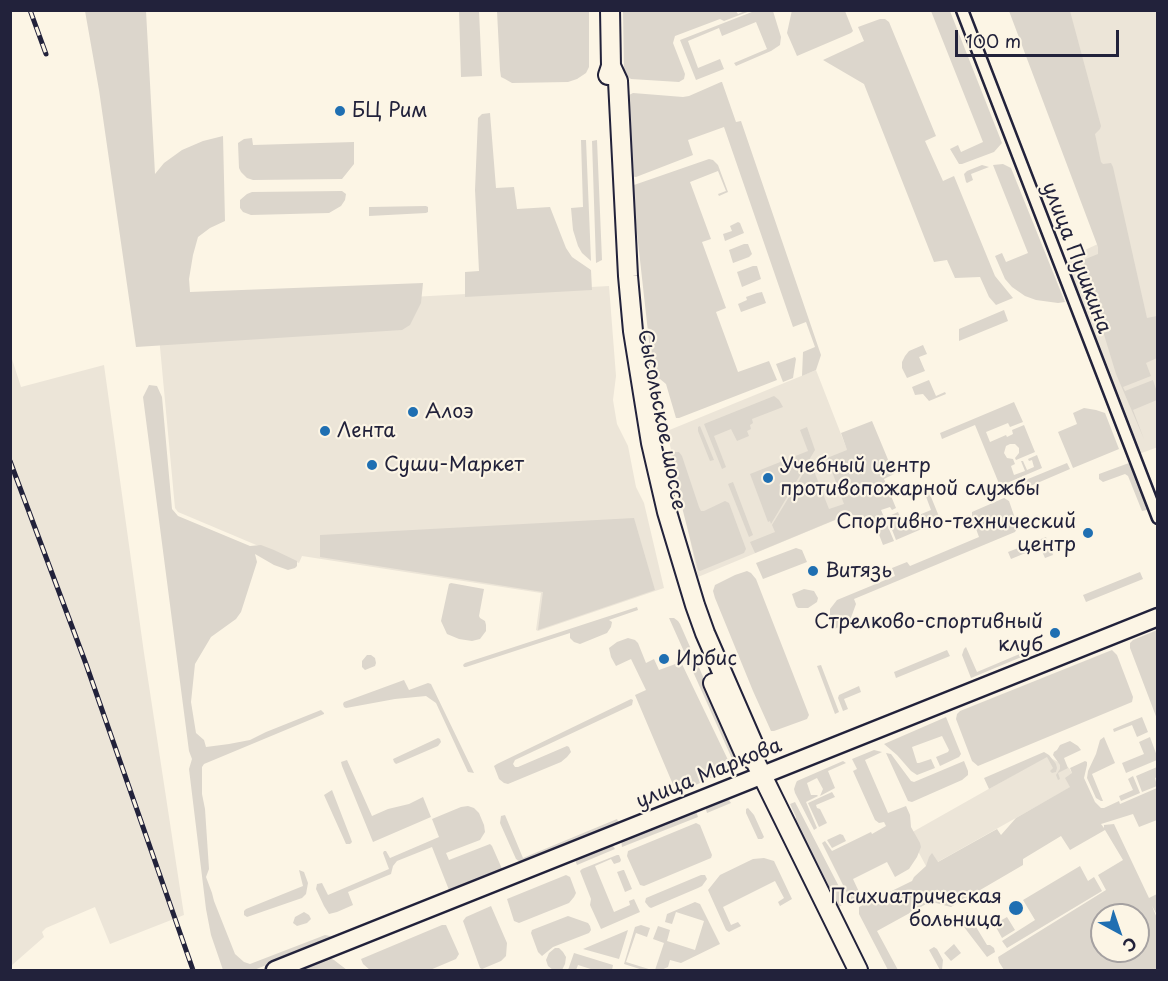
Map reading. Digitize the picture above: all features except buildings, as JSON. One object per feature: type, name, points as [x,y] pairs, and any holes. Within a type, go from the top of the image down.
[{"type":"main road","name":"Сысольское шоссе","points":[[610,10],[611,66],[618,81],[633,331],[651,443],[667,512],[688,585],[705,633],[756,750],[758,768],[858,970]]},
{"type":"street","name":"улица Пушкина","points":[[962,10],[1158,518]]},
{"type":"street","name":"улица Маркова","points":[[275,970],[758,768],[1158,617]]},
{"type":"shaded area","points":[[735,10],[738,14],[750,11],[724,21],[720,19],[675,36],[673,43],[685,74],[684,79],[679,82],[628,77],[624,70],[623,11]]},
{"type":"shaded area","points":[[757,10],[773,11],[781,37],[780,45],[736,66],[734,63],[767,49],[756,22],[722,36],[719,28],[688,41],[698,68],[720,59],[724,69],[696,80],[680,40]]},
{"type":"shaded area","points":[[792,10],[845,11],[853,31],[797,56],[787,33]]},
{"type":"shaded area","points":[[85,11],[146,11],[155,174],[164,163],[182,150],[223,136],[225,221],[198,237],[189,279],[190,292],[423,283],[421,303],[410,325],[402,330],[136,347],[99,90]]},
{"type":"shaded area","points":[[459,11],[479,11],[482,76],[461,77]]},
{"type":"shaded area","points":[[497,11],[589,11],[589,67],[586,73],[568,82],[512,83],[501,77]]},
{"type":"shaded area","points":[[931,11],[950,11],[1002,143],[994,152],[962,164],[959,164],[950,149],[958,145],[961,152],[983,142]]},
{"type":"shaded area","points":[[1009,11],[1070,11],[1101,126],[1095,134],[1101,162],[1111,163],[1113,167],[1147,318],[1157,316],[1157,358],[1146,363],[1151,376],[1123,387],[1125,391],[1153,380],[1157,400],[1133,410],[1144,439],[1116,374],[1102,328],[1077,267],[1078,262],[1098,254],[1098,247]]},
{"type":"shaded area","points":[[1011,11],[1157,11],[1158,447],[1136,455],[1068,263],[1071,257],[1098,244]]},
{"type":"shaded area","points":[[880,19],[889,22],[936,136],[925,141],[943,181],[954,176],[995,276],[1013,298],[996,305],[989,297],[980,277],[955,278],[947,260],[934,262],[864,84],[823,60],[864,41],[858,27]]},
{"type":"shaded area","points":[[722,82],[736,122],[741,121],[821,355],[816,370],[802,376],[803,352],[815,347],[806,322],[793,327],[724,127],[688,140],[693,155],[636,177],[630,176],[627,96],[633,93],[683,97]]},
{"type":"shaded area","points":[[490,113],[496,188],[514,187],[517,209],[550,207],[566,248],[572,257],[591,270],[592,290],[465,297],[465,272],[479,271],[475,190],[478,118],[482,114]]},
{"type":"shaded area","points":[[252,138],[253,145],[354,142],[354,164],[342,179],[253,180],[247,178],[239,168],[238,143]]},
{"type":"shaded area","points":[[581,140],[586,140],[591,261],[578,246],[573,230],[571,208],[583,207]]},
{"type":"shaded area","points":[[597,140],[602,260],[596,263],[592,141]]},
{"type":"shaded area","points":[[709,159],[718,165],[728,192],[719,196],[718,194],[726,191],[718,171],[690,182],[711,239],[702,242],[726,308],[716,312],[738,372],[769,361],[777,380],[676,418],[666,384],[653,377],[632,188],[634,185]]},
{"type":"shaded area","points":[[1003,164],[1011,168],[1065,302],[1036,300],[1025,296],[1005,279],[995,256],[1002,253],[1006,262],[1028,253],[993,165]]},
{"type":"shaded area","points":[[982,165],[989,167],[971,174],[973,180],[967,183],[964,174]]},
{"type":"shaded area","points":[[342,191],[346,194],[345,200],[341,206],[329,213],[251,215],[240,208],[240,200],[252,192]]},
{"type":"shaded area","points":[[426,206],[428,212],[426,213],[369,216],[369,207]]},
{"type":"shaded area","points":[[738,222],[744,233],[725,241],[723,234],[732,231],[730,226]]},
{"type":"shaded area","points":[[748,244],[752,254],[733,263],[729,250]]},
{"type":"shaded area","points":[[757,266],[761,279],[742,287],[737,272]]},
{"type":"shaded area","points":[[609,286],[616,376],[613,400],[617,424],[628,446],[636,487],[644,503],[664,588],[538,631],[536,630],[541,593],[302,556],[299,563],[178,512],[175,508],[157,315],[161,311]]},
{"type":"shaded area","points":[[762,292],[766,303],[741,312],[738,304],[747,300],[746,297]]},
{"type":"shaded area","points":[[1004,310],[1008,321],[959,341],[959,329]]},
{"type":"shaded area","points":[[923,345],[927,354],[919,357],[925,371],[907,378],[902,362],[909,351]]},
{"type":"shaded area","points":[[11,356],[21,387],[104,365],[144,653],[184,915],[110,944],[95,907],[46,928],[42,932],[44,937],[11,966]]},
{"type":"shaded area","points":[[795,357],[793,378],[783,382],[776,364]]},
{"type":"shaded area","name":"Учебный центр противопожарной службы","points":[[816,370],[869,506],[698,577],[667,431]]},
{"type":"shaded area","points":[[929,380],[936,396],[945,392],[946,394],[929,401],[923,394],[915,395],[912,387]]},
{"type":"shaded area","points":[[149,385],[157,386],[162,397],[172,509],[178,516],[250,546],[261,545],[297,561],[295,568],[288,570],[255,554],[257,562],[241,612],[236,619],[211,637],[195,664],[191,702],[196,733],[204,740],[206,747],[250,740],[321,710],[324,713],[204,764],[202,767],[202,794],[209,869],[206,877],[235,954],[250,964],[325,935],[331,938],[254,970],[223,970],[211,935],[206,909],[189,769],[192,759],[189,751],[143,397]]},
{"type":"shaded area","points":[[774,396],[783,407],[752,419],[751,429],[747,431],[749,436],[737,441],[731,429],[714,436],[726,467],[722,469],[704,424]]},
{"type":"shaded area","points":[[1014,402],[1023,422],[1010,427],[1008,423],[986,432],[990,442],[1013,434],[1012,430],[1024,425],[1035,452],[1016,460],[1019,448],[1015,444],[1010,444],[1006,446],[1004,453],[1007,458],[1013,459],[1015,464],[1011,466],[1014,475],[1025,471],[1021,461],[1027,470],[1034,467],[1032,460],[1028,459],[1037,455],[1042,468],[1000,486],[975,425],[942,439],[940,433]]},
{"type":"shaded area","points":[[1084,408],[1105,413],[1119,449],[1073,468],[1058,432],[1077,424],[1073,413]]},
{"type":"shaded area","points":[[872,421],[894,474],[884,479],[896,508],[881,510],[894,541],[883,545],[875,524],[849,514],[755,553],[750,542],[775,532],[772,525],[806,469],[812,466],[829,509],[844,504],[827,458],[847,450],[841,433]]},
{"type":"shaded area","points":[[700,426],[714,460],[710,461],[698,431]]},
{"type":"shaded area","points":[[807,427],[815,450],[771,524],[770,521],[768,522],[750,474],[808,451],[800,430]]},
{"type":"shaded area","points":[[679,452],[682,456],[701,511],[725,501],[729,503],[746,549],[744,553],[698,570],[671,464],[671,456]]},
{"type":"shaded area","points":[[1067,463],[1070,469],[1014,493],[1011,486]]},
{"type":"shaded area","points":[[1129,463],[1132,464],[1149,507],[1147,510],[1142,511],[1128,476],[1125,474],[1103,482],[1099,479],[1099,474]]},
{"type":"shaded area","points":[[733,482],[753,535],[749,537],[728,484]]},
{"type":"shaded area","points":[[922,486],[927,487],[940,519],[938,522],[896,540],[887,517],[898,512],[902,522],[931,510]]},
{"type":"shaded area","points":[[1004,498],[1009,501],[1018,527],[1015,532],[854,599],[856,604],[849,623],[834,629],[830,609],[837,600],[895,576],[892,568],[907,562],[910,566],[979,537],[972,512]]},
{"type":"shaded area","points":[[634,518],[655,590],[538,630],[543,592],[320,557],[320,535]]},
{"type":"shaded area","points":[[1046,537],[1053,555],[1045,558],[1040,547],[1011,559],[1008,552]]},
{"type":"shaded area","points":[[796,548],[802,550],[807,562],[763,579],[756,563]]},
{"type":"shaded area","points":[[747,571],[756,579],[809,715],[807,719],[774,731],[771,731],[753,691],[713,591],[715,585]]},
{"type":"shaded area","points":[[1140,572],[1143,579],[1086,602],[1083,595]]},
{"type":"shaded area","points":[[451,583],[484,589],[479,616],[485,621],[486,631],[480,639],[472,641],[447,634],[441,621]]},
{"type":"shaded area","points":[[804,589],[814,591],[818,598],[817,602],[808,608],[798,608],[792,594]]},
{"type":"shaded area","points":[[637,607],[638,610],[609,620],[612,622],[607,633],[580,644],[570,638],[570,633],[466,667],[463,665],[465,663]]},
{"type":"shaded area","points":[[669,618],[674,618],[680,624],[736,752],[736,759],[733,761]]},
{"type":"shaded area","points":[[1157,630],[1157,719],[1130,643]]},
{"type":"shaded area","points":[[628,638],[638,643],[646,663],[654,659],[659,670],[681,662],[729,762],[723,772],[677,794],[635,695],[646,690],[631,659],[616,666],[611,657],[609,648]]},
{"type":"shaded area","points":[[966,647],[977,672],[1029,650],[1031,653],[971,678],[962,655]]},
{"type":"shaded area","points":[[947,650],[950,656],[896,678],[894,672]]},
{"type":"shaded area","points":[[1112,650],[1117,655],[1133,697],[1132,702],[978,766],[972,761],[956,719],[960,711]]},
{"type":"shaded area","points":[[367,655],[375,658],[376,663],[375,666],[365,670],[362,667],[362,661]]},
{"type":"shaded area","points":[[821,665],[839,712],[835,714],[817,666]]},
{"type":"shaded area","points":[[404,680],[409,690],[431,684],[474,773],[468,772],[436,703],[426,696],[344,707],[344,702]]},
{"type":"shaded area","points":[[859,686],[861,692],[844,699],[848,709],[843,711],[839,695]]},
{"type":"shaded area","points":[[633,700],[632,705],[515,760],[513,764],[518,767],[567,746],[571,752],[561,762],[508,784],[499,779],[494,766],[497,764]]},
{"type":"shaded area","points":[[946,717],[961,754],[940,766],[936,757],[949,750],[942,736],[912,747],[917,763],[931,759],[935,768],[917,775],[884,744]]},
{"type":"shaded area","points":[[1142,717],[1148,732],[1137,737],[1132,725],[1114,732],[1113,729]]},
{"type":"shaded area","points":[[1104,737],[1115,763],[1092,774],[1103,801],[1101,801],[1096,798],[1087,778],[1100,740]]},
{"type":"shaded area","points":[[1150,737],[1157,760],[1126,773],[1122,763],[1144,754],[1139,742]]},
{"type":"shaded area","points":[[438,738],[441,742],[438,746],[396,764],[394,762],[393,759]]},
{"type":"shaded area","points":[[1070,741],[1081,750],[1064,758],[1068,768],[1058,773],[1060,779],[1058,780],[1056,775],[1060,765],[1053,755],[1060,745]]},
{"type":"shaded area","points":[[874,750],[882,752],[865,760],[888,813],[906,806],[910,815],[911,827],[921,847],[909,869],[895,877],[887,862],[853,879],[860,894],[867,891],[869,895],[854,902],[851,901],[822,843],[825,841],[832,851],[886,826],[884,822],[879,823],[875,820],[853,771],[857,769],[852,759]]},
{"type":"shaded area","points":[[1044,752],[1056,764],[1056,772],[1050,771],[1053,768],[1047,757],[989,789],[984,778]]},
{"type":"shaded area","points":[[886,753],[891,754],[914,782],[964,761],[968,775],[962,780],[912,802],[908,801]]},
{"type":"shaded area","points":[[1047,756],[1069,768],[1072,773],[1071,787],[927,868],[909,834]]},
{"type":"shaded area","points":[[347,760],[372,816],[423,797],[431,817],[373,842],[342,766],[341,762]]},
{"type":"shaded area","points":[[843,761],[846,763],[828,771],[835,788],[820,796],[823,789],[817,778],[807,783],[811,795],[818,796],[806,802],[817,828],[814,830],[795,793],[796,783]]},
{"type":"shaded area","points":[[1087,762],[1084,778],[1095,802],[1101,808],[1119,801],[1120,804],[1157,788],[1157,820],[1139,827],[1133,814],[1101,824],[1104,828],[1104,825],[1114,824],[1149,898],[1157,894],[1157,915],[1152,906],[1157,918],[1157,970],[1004,970],[999,962],[998,957],[1106,890],[1098,875],[1123,860],[1105,830],[1070,850],[1061,836],[1023,859],[1023,865],[951,907],[928,903],[877,931],[898,970],[888,970],[859,914],[859,907],[912,881],[926,866],[932,853],[938,862],[997,829],[1001,835],[1016,818],[1070,787],[1065,778],[1072,773],[1070,768]]},
{"type":"shaded area","points":[[1157,767],[1155,778],[1157,786],[1142,792],[1136,776]]},
{"type":"shaded area","points":[[1133,776],[1140,793],[1121,801],[1119,796],[1133,790],[1128,779]]},
{"type":"shaded area","points":[[332,790],[352,842],[350,844],[346,844],[324,795]]},
{"type":"shaded area","points":[[832,792],[835,797],[816,805],[827,823],[819,827],[808,803]]},
{"type":"shaded area","points":[[727,797],[731,803],[707,813],[705,806]]},
{"type":"shaded area","points":[[795,802],[847,902],[839,907],[796,822],[790,804]]},
{"type":"shaded area","points":[[468,806],[479,813],[485,832],[480,840],[446,853],[449,860],[490,844],[503,871],[339,937],[336,935],[449,890],[432,847],[397,861],[391,874],[348,892],[353,905],[337,912],[329,914],[316,889],[317,884],[322,883],[328,895],[389,869],[384,851],[390,858],[439,837],[432,819]]},
{"type":"shaded area","points":[[748,808],[754,815],[764,837],[762,839],[758,839],[746,813]]},
{"type":"shaded area","points":[[694,810],[698,817],[622,847],[621,840]]},
{"type":"shaded area","points":[[505,815],[523,858],[617,819],[620,826],[523,864],[516,859],[500,823],[501,816]]},
{"type":"shaded area","points":[[696,823],[700,825],[712,855],[711,858],[644,886],[640,885],[627,856],[628,851]]},
{"type":"shaded area","points":[[840,834],[846,841],[832,848],[827,840]]},
{"type":"shaded area","points":[[608,844],[615,849],[577,865],[576,858]]},
{"type":"shaded area","points":[[619,855],[620,862],[614,864],[611,859],[595,866],[614,912],[630,905],[629,901],[634,899],[640,912],[601,929],[590,905],[591,899],[580,871]]},
{"type":"shaded area","points":[[764,858],[774,861],[792,899],[780,906],[778,902],[784,898],[775,881],[723,907],[731,925],[738,922],[741,926],[729,932],[708,890],[720,875],[753,859]]},
{"type":"shaded area","points":[[1080,866],[1088,881],[1094,877],[1102,891],[1007,948],[1002,941],[1035,920],[1023,900]]},
{"type":"shaded area","points":[[299,870],[304,872],[308,883],[306,894],[302,898],[247,917],[244,915],[246,909],[303,886]]},
{"type":"shaded area","points":[[624,870],[632,889],[625,892],[617,872]]},
{"type":"shaded area","points":[[566,875],[570,877],[576,893],[569,903],[519,923],[514,921],[507,899]]},
{"type":"shaded area","points":[[705,875],[707,879],[698,888],[651,908],[645,902],[646,898]]},
{"type":"shaded area","points":[[695,902],[700,904],[720,944],[681,963],[670,960],[668,967],[655,970],[664,943],[653,939],[658,926],[670,930],[667,941],[695,950],[704,921],[676,912],[672,924],[665,922],[667,914]]},
{"type":"shaded area","points":[[491,906],[507,943],[506,956],[501,961],[482,969],[463,921],[466,917]]},
{"type":"shaded area","points":[[304,912],[311,919],[297,926],[293,923],[295,917]]},
{"type":"shaded area","points":[[967,912],[987,945],[994,948],[995,952],[987,957],[964,927],[963,919]]},
{"type":"shaded area","points":[[568,916],[588,923],[591,930],[589,933],[553,947],[542,956],[538,952],[532,930]]},
{"type":"shaded area","points":[[998,916],[1000,921],[1007,917],[1015,930],[1002,938],[992,920]]},
{"type":"shaded area","points":[[446,925],[459,954],[456,959],[430,970],[370,970],[363,964],[361,959]]},
{"type":"shaded area","points":[[641,925],[650,928],[647,937],[636,933],[626,962],[652,970],[643,970],[624,964],[635,927]]},
{"type":"shaded area","points":[[628,930],[619,959],[583,949]]},
{"type":"shaded area","points":[[954,944],[961,953],[951,961],[944,953]]},
{"type":"shaded area","points":[[934,947],[943,960],[942,970],[929,950]]},
{"type":"shaded area","points":[[555,948],[559,948],[566,957],[562,970],[553,970],[548,966],[546,960]]},
{"type":"shaded area","points":[[574,953],[613,965],[612,970],[594,970],[578,965],[576,970],[568,970]]},
{"type":"shaded area","points":[[328,957],[347,970],[295,970]]},
{"type":"railway","points":[[30,10],[46,54]]},
{"type":"railway","points":[[10,461],[86,664],[193,970]]},
{"type":"place","name":"БЦ Рим","points":[[340,111]]},
{"type":"place","name":"Алоэ","points":[[413,412]]},
{"type":"place","name":"Лента","points":[[325,431]]},
{"type":"place","name":"Суши-Маркет","points":[[372,465]]},
{"type":"place","name":"Учебный центр противопожарной службы","points":[[768,478]]},
{"type":"place","name":"Спортивно-технический центр","points":[[1088,533]]},
{"type":"place","name":"Витязь","points":[[813,571]]},
{"type":"place","name":"Стрелково-спортивный клуб","points":[[1055,633]]},
{"type":"place","name":"Ирбис","points":[[664,659]]},
{"type":"place","name":"Психиатрическая больница","points":[[1016,908]]}]
